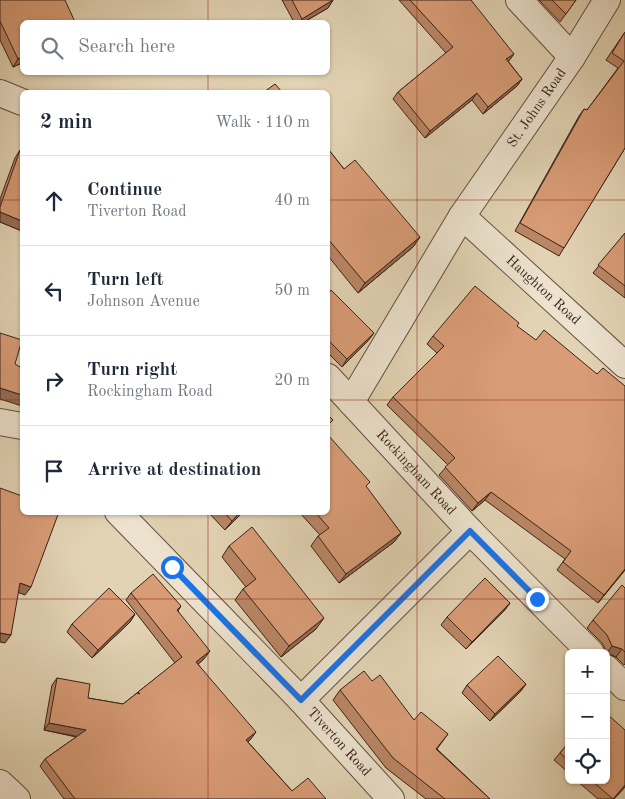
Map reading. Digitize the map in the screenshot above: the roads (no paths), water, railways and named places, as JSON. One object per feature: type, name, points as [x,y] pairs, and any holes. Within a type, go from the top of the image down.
[{"type":"street","points":[[519,0],[572,57]]},
{"type":"street","name":"St. Johns Road","points":[[351,402],[462,216],[572,57],[607,0]]},
{"type":"street","points":[[0,93],[20,101]]},
{"type":"street","name":"Haughton Road","points":[[462,216],[625,365]]},
{"type":"street","name":"Rockingham Road","points":[[330,378],[470,531],[587,649]]},
{"type":"street","points":[[0,422],[20,426]]},
{"type":"street","name":"Tiverton Road","points":[[121,515],[301,700],[391,799]]},
{"type":"street","points":[[301,700],[470,531]]},
{"type":"street","points":[[610,672],[625,687]]},
{"type":"street","points":[[0,783],[17,799]]}]
